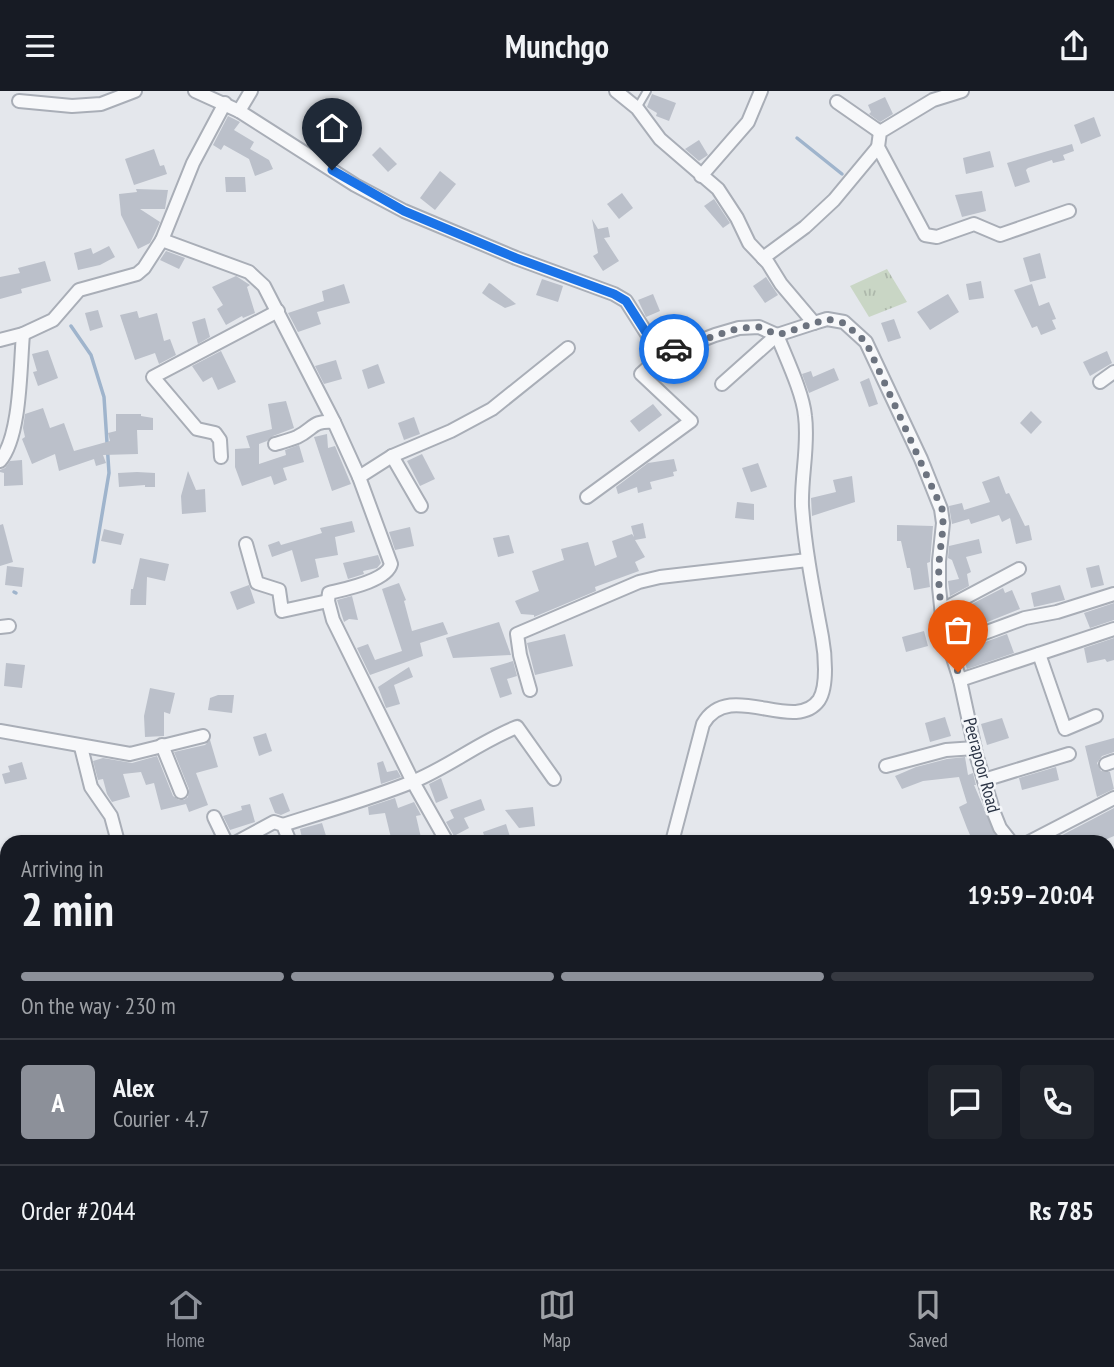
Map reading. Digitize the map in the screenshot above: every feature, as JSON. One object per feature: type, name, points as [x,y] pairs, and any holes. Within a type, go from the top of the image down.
[{"type":"street","points":[[19,101],[72,106],[102,104],[135,91]]},
{"type":"street","points":[[195,91],[239,111],[355,185],[404,211],[516,258],[614,294],[626,301],[661,356]]},
{"type":"street","points":[[239,111],[251,91]]},
{"type":"street","points":[[616,91],[637,108],[660,139],[718,189],[749,243],[814,323],[778,335],[722,384]]},
{"type":"street","points":[[701,176],[748,122],[761,91]]},
{"type":"street","points":[[763,258],[805,227],[834,200],[878,147],[880,132],[932,95],[962,91]]},
{"type":"street","points":[[837,102],[880,132]]},
{"type":"street","points":[[0,339],[23,334],[53,320],[79,290],[136,274],[144,268],[162,240],[193,163],[225,103]]},
{"type":"street","points":[[878,147],[925,235],[937,237],[974,225],[1000,235],[1069,211]]},
{"type":"street","points":[[162,240],[249,272],[264,286],[334,422],[359,477],[391,560],[391,568],[355,587],[329,593],[328,601],[333,620],[413,782],[443,835]]},
{"type":"street","points":[[221,457],[220,440],[215,433],[197,429],[153,377],[278,311]]},
{"type":"street","name":"Peerapoor Road","points":[[814,323],[827,319],[844,323],[866,342],[942,509],[943,540],[939,561],[943,626],[960,680],[984,780],[1000,828],[1006,835]]},
{"type":"street","points":[[587,497],[691,421],[641,374],[661,356],[739,328],[759,327],[778,335],[805,415],[802,505],[808,560],[826,656],[823,687],[819,700],[808,709],[774,711],[746,704],[709,713],[703,724],[674,835]]},
{"type":"street","points":[[0,461],[6,454],[15,423],[23,334]]},
{"type":"street","points":[[359,477],[392,456],[451,431],[492,409],[568,348]]},
{"type":"street","points":[[1100,381],[1114,372]]},
{"type":"street","points":[[275,444],[300,436],[310,426],[321,421],[334,422]]},
{"type":"street","points":[[392,456],[421,506]]},
{"type":"street","points":[[246,544],[257,583],[278,590],[282,611],[328,601]]},
{"type":"street","points":[[530,689],[517,634],[639,582],[660,577],[808,560]]},
{"type":"street","points":[[942,610],[1019,569]]},
{"type":"street","points":[[949,646],[1025,618],[1057,612],[1114,594]]},
{"type":"street","points":[[960,680],[1114,629]]},
{"type":"street","points":[[1039,654],[1065,729],[1096,716]]},
{"type":"street","points":[[250,835],[274,822],[283,825],[413,782],[492,737],[517,727],[554,779]]},
{"type":"street","points":[[0,731],[130,754],[203,736]]},
{"type":"street","points":[[162,744],[181,792]]},
{"type":"street","points":[[81,747],[91,787],[111,816],[116,835]]},
{"type":"street","points":[[886,766],[946,750],[975,748]]},
{"type":"street","points":[[984,780],[1069,754]]},
{"type":"street","points":[[1043,835],[1114,798]]},
{"type":"street","points":[[214,817],[223,835]]},
{"type":"street","points":[[283,825],[287,835]]},
{"type":"lane","points":[[637,108],[647,91]]},
{"type":"green space","points":[[887,269],[907,302],[869,317],[850,286]]},
{"type":"building","points":[[652,94],[676,103],[669,121],[656,116],[657,113],[647,107]]},
{"type":"building","points":[[885,97],[893,114],[880,122],[869,114],[871,112],[868,105]]},
{"type":"building","points":[[228,116],[240,122],[234,130],[254,142],[250,149],[269,160],[273,169],[255,176],[249,159],[224,145],[221,150],[213,145]]},
{"type":"building","points":[[1094,117],[1101,136],[1081,144],[1074,125]]},
{"type":"building","points":[[699,140],[708,155],[699,161],[685,149]]},
{"type":"building","points":[[1072,144],[1074,151],[1063,155],[1065,160],[1053,163],[1052,160],[1028,168],[1026,170],[1030,182],[1015,187],[1007,163]]},
{"type":"building","points":[[380,147],[397,164],[388,172],[372,155]]},
{"type":"building","points":[[154,149],[160,166],[164,165],[167,174],[134,185],[125,159]]},
{"type":"building","points":[[990,151],[994,167],[966,174],[963,158]]},
{"type":"building","points":[[440,171],[456,184],[435,210],[420,198]]},
{"type":"building","points":[[225,177],[245,177],[246,192],[226,192]]},
{"type":"building","points":[[136,189],[168,190],[165,209],[140,209],[160,222],[150,243],[138,249],[121,215],[119,194],[137,192]]},
{"type":"building","points":[[982,191],[986,211],[962,217],[955,195]]},
{"type":"building","points":[[622,193],[633,208],[619,219],[607,204]]},
{"type":"building","points":[[714,199],[730,223],[723,228],[704,206]]},
{"type":"building","points":[[592,219],[598,229],[608,227],[610,237],[604,238],[619,261],[603,271],[593,256],[598,253]]},
{"type":"building","points":[[109,246],[115,257],[100,265],[78,270],[74,253],[91,248],[93,254]]},
{"type":"building","points":[[166,251],[185,258],[179,269],[160,260]]},
{"type":"building","points":[[1040,253],[1046,278],[1030,282],[1023,258]]},
{"type":"building","points":[[45,261],[51,281],[21,289],[22,293],[0,299],[0,277],[20,273],[18,268]]},
{"type":"building","points":[[236,276],[250,285],[247,287],[255,313],[243,318],[242,316],[226,325],[217,309],[223,305],[212,287]]},
{"type":"building","points":[[766,277],[778,295],[765,303],[753,286]]},
{"type":"building","points":[[542,279],[563,286],[558,302],[536,295]]},
{"type":"building","points":[[981,281],[984,298],[969,300],[966,284]]},
{"type":"building","points":[[489,283],[516,304],[505,308],[482,293]]},
{"type":"building","points":[[344,284],[350,303],[317,312],[321,324],[298,332],[288,313],[324,301],[322,291]]},
{"type":"building","points":[[1032,284],[1039,306],[1049,302],[1056,319],[1052,320],[1056,329],[1041,335],[1037,326],[1032,328],[1014,290]]},
{"type":"building","points":[[653,294],[660,311],[646,317],[638,300]]},
{"type":"building","points":[[948,294],[959,312],[930,330],[917,312]]},
{"type":"building","points":[[98,310],[103,327],[90,331],[85,313]]},
{"type":"building","points":[[137,311],[139,318],[157,313],[164,341],[170,339],[176,355],[159,364],[155,353],[135,360],[120,315]]},
{"type":"building","points":[[205,318],[210,337],[198,344],[192,322]]},
{"type":"building","points":[[894,319],[901,338],[888,342],[881,323]]},
{"type":"building","points":[[48,350],[58,378],[38,386],[33,372],[37,371],[32,354]]},
{"type":"building","points":[[221,351],[236,382],[218,390],[212,377],[203,382],[192,366]]},
{"type":"building","points":[[1107,351],[1112,363],[1090,376],[1083,362]]},
{"type":"building","points":[[336,360],[342,379],[324,384],[315,366]]},
{"type":"building","points":[[378,364],[385,383],[368,389],[362,370]]},
{"type":"building","points":[[834,368],[839,380],[809,393],[802,374],[811,371],[813,377]]},
{"type":"building","points":[[869,378],[878,404],[869,407],[860,382]]},
{"type":"building","points":[[286,401],[294,428],[259,444],[259,464],[286,455],[285,450],[299,445],[304,462],[283,468],[287,480],[274,485],[271,476],[242,486],[235,467],[235,449],[250,448],[246,436],[272,429],[268,404]]},
{"type":"building","points":[[653,404],[662,415],[639,432],[630,421]]},
{"type":"building","points":[[43,408],[50,428],[64,423],[74,451],[110,441],[108,433],[116,431],[116,414],[141,414],[153,418],[153,430],[137,430],[138,454],[103,455],[106,463],[96,466],[94,459],[59,471],[55,454],[32,464],[22,439],[25,437],[25,414]]},
{"type":"building","points":[[1031,411],[1042,422],[1031,434],[1020,423]]},
{"type":"building","points":[[414,417],[420,434],[404,440],[398,423]]},
{"type":"building","points":[[327,434],[328,448],[335,446],[351,484],[332,491],[314,437]]},
{"type":"building","points":[[422,454],[435,479],[420,486],[407,461]]},
{"type":"building","points":[[674,459],[677,471],[673,472],[674,476],[650,482],[652,489],[638,493],[637,487],[618,494],[616,487],[648,463]]},
{"type":"building","points":[[22,460],[23,485],[4,486],[4,473],[0,470],[10,461]]},
{"type":"building","points":[[758,463],[767,487],[751,492],[742,468]]},
{"type":"building","points":[[188,471],[196,490],[205,489],[206,512],[182,514],[181,496]]},
{"type":"building","points":[[118,473],[155,473],[155,487],[119,487]]},
{"type":"building","points":[[852,476],[855,502],[812,516],[811,498],[836,492],[833,480]]},
{"type":"building","points":[[999,476],[1025,526],[1029,525],[1032,540],[1016,544],[1010,518],[1002,522],[999,515],[971,524],[969,519],[952,524],[949,506],[962,503],[964,510],[990,502],[982,482]]},
{"type":"building","points":[[737,502],[754,504],[754,520],[735,518]]},
{"type":"building","points":[[352,521],[355,532],[335,537],[338,555],[315,559],[319,577],[301,582],[292,550],[272,557],[268,545],[279,541],[281,545],[322,533],[320,528]]},
{"type":"building","points":[[643,523],[646,538],[635,540],[645,557],[635,562],[639,571],[595,587],[596,591],[534,617],[521,614],[515,601],[539,591],[532,571],[564,560],[561,549],[588,542],[595,566],[617,557],[612,541],[632,534],[634,537],[631,526]]},
{"type":"building","points":[[3,524],[13,562],[0,566],[0,525]]},
{"type":"building","points":[[897,525],[933,526],[930,562],[927,563],[930,587],[914,590],[901,541],[897,541]]},
{"type":"building","points":[[410,527],[414,546],[395,550],[389,532]]},
{"type":"building","points":[[104,529],[124,534],[121,545],[101,541]]},
{"type":"building","points":[[509,535],[514,553],[498,557],[493,538]]},
{"type":"building","points":[[979,539],[982,553],[966,557],[971,572],[967,574],[969,586],[950,596],[948,581],[959,579],[952,560],[948,558],[949,546]]},
{"type":"building","points":[[378,555],[381,563],[377,568],[363,571],[364,574],[348,579],[343,563]]},
{"type":"building","points":[[140,558],[169,564],[165,581],[147,577],[146,605],[130,605],[131,589]]},
{"type":"building","points":[[1099,565],[1104,585],[1091,588],[1086,568]]},
{"type":"building","points":[[7,566],[24,568],[22,587],[5,585]]},
{"type":"building","points":[[399,583],[406,600],[404,601],[412,631],[443,622],[448,634],[420,643],[423,656],[370,675],[357,648],[368,644],[375,660],[402,651],[382,589]]},
{"type":"building","points":[[249,585],[255,603],[237,610],[230,592]]},
{"type":"building","points":[[1060,585],[1065,600],[1034,607],[1031,593]]},
{"type":"building","points":[[1003,588],[1005,593],[1012,590],[1020,609],[955,635],[952,625],[967,620],[962,609]]},
{"type":"building","points":[[352,596],[358,620],[349,619],[344,622],[337,600]]},
{"type":"building","points":[[1114,603],[1114,620],[1090,628],[1084,613]]},
{"type":"building","points":[[499,622],[511,655],[453,658],[446,638]]},
{"type":"building","points":[[924,631],[928,646],[906,652],[902,637]]},
{"type":"building","points":[[565,634],[573,666],[535,675],[527,643]]},
{"type":"building","points":[[1007,634],[1014,653],[967,669],[961,651]]},
{"type":"building","points":[[1114,638],[1114,660],[1087,663],[1084,648]]},
{"type":"building","points":[[513,661],[517,676],[507,679],[512,694],[500,698],[490,668]]},
{"type":"building","points":[[6,663],[25,665],[22,688],[4,686]]},
{"type":"building","points":[[409,667],[413,677],[394,685],[400,704],[386,708],[378,687]]},
{"type":"building","points":[[150,688],[175,693],[170,714],[164,712],[164,736],[145,737],[144,716]]},
{"type":"building","points":[[234,695],[232,713],[208,710],[210,698]]},
{"type":"building","points":[[945,717],[951,736],[930,742],[925,723]]},
{"type":"building","points":[[1002,718],[1009,738],[987,745],[981,724]]},
{"type":"building","points":[[266,733],[272,751],[259,756],[253,737]]},
{"type":"building","points":[[1114,738],[1114,752],[1102,756],[1097,763],[1101,771],[1110,772],[1114,789],[1097,797],[1085,746]]},
{"type":"building","points":[[210,740],[218,767],[196,773],[208,805],[189,812],[186,804],[161,810],[154,783],[146,785],[141,772],[123,774],[130,797],[112,802],[103,779],[98,780],[93,761],[103,758],[132,763],[157,756],[173,796],[184,800],[188,797],[189,789],[174,752],[205,745]]},
{"type":"building","points":[[965,757],[968,775],[973,773],[974,785],[995,835],[970,835],[959,807],[967,803],[959,777],[923,781],[902,789],[895,776],[947,759]]},
{"type":"building","points":[[383,761],[387,772],[397,770],[401,777],[381,784],[377,763]]},
{"type":"building","points":[[22,762],[27,779],[5,784],[2,774],[10,772],[8,766]]},
{"type":"building","points":[[1056,767],[1059,780],[1022,790],[1019,778]]},
{"type":"building","points":[[441,778],[448,798],[436,803],[429,784]]},
{"type":"building","points":[[283,793],[290,811],[281,815],[275,813],[269,798]]},
{"type":"building","points":[[395,798],[398,808],[414,802],[421,815],[416,816],[420,835],[390,835],[385,813],[369,815],[368,807]]},
{"type":"building","points":[[481,799],[485,810],[464,818],[469,828],[453,835],[446,822],[454,818],[450,810]]},
{"type":"building","points":[[250,804],[255,822],[230,830],[223,816],[242,810],[241,806]]},
{"type":"building","points":[[533,807],[535,826],[519,828],[505,810]]},
{"type":"building","points":[[1114,808],[1114,835],[1062,835]]},
{"type":"building","points":[[322,823],[326,835],[301,835],[300,829]]},
{"type":"building","points":[[506,824],[509,835],[484,835],[483,832]]},
{"type":"waterway","points":[[797,138],[842,174]]},
{"type":"waterway","points":[[71,326],[91,355],[104,397],[109,473],[94,562]]},
{"type":"way so far","points":[[674,349],[739,328],[759,327],[778,335],[827,319],[844,323],[866,342],[942,509],[943,540],[939,561],[939,587],[943,626],[958,672]]},
{"type":"route","points":[[332,170],[404,211],[516,258],[614,294],[626,301],[661,356],[674,349]]}]
